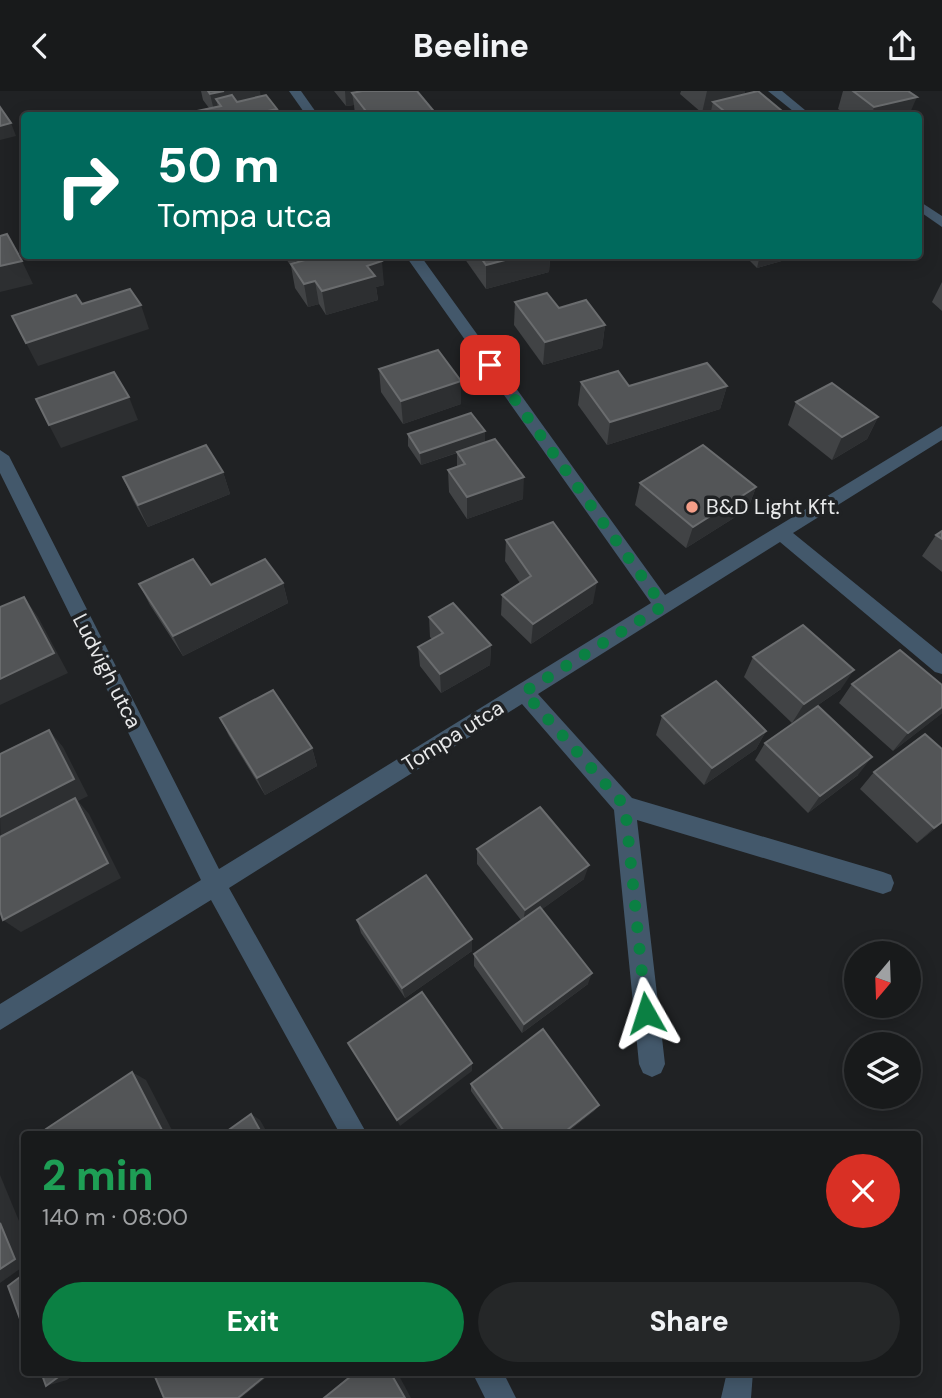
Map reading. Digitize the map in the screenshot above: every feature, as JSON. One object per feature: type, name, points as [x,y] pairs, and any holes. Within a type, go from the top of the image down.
[{"type":"street","points":[[295,91],[310,112]]},
{"type":"street","points":[[774,91],[801,112]]},
{"type":"street","points":[[922,207],[942,223]]},
{"type":"street","points":[[415,259],[663,606]]},
{"type":"street","name":"Tompa utca","points":[[0,1018],[942,432]]},
{"type":"street","name":"Ludvigh utca","points":[[0,456],[215,885],[352,1131]]},
{"type":"street","points":[[781,533],[942,666]]},
{"type":"street","points":[[524,692],[625,806],[883,883]]},
{"type":"street","points":[[625,806],[652,1064]]},
{"type":"street","points":[[489,1376],[501,1398]]},
{"type":"building","points":[[417,91],[434,112],[367,112],[352,93]]},
{"type":"building","points":[[758,91],[782,111],[725,112],[713,102]]},
{"type":"building","points":[[853,91],[908,91],[917,97],[874,107]]},
{"type":"building","points":[[232,95],[237,102],[266,95],[277,109],[264,112],[192,112],[221,106],[216,99]]},
{"type":"building","points":[[0,107],[11,123],[0,126]]},
{"type":"building","points":[[7,234],[22,261],[0,266],[0,236]]},
{"type":"building","points":[[308,259],[382,261],[367,266],[375,276],[322,291],[315,281],[304,284],[291,264]]},
{"type":"building","points":[[482,259],[509,259],[486,265]]},
{"type":"building","points":[[130,289],[141,305],[26,343],[12,316],[76,295],[82,304]]},
{"type":"building","points":[[547,293],[559,308],[586,300],[605,325],[545,342],[515,302]]},
{"type":"building","points":[[438,350],[461,381],[401,401],[379,369]]},
{"type":"building","points":[[707,363],[727,386],[610,422],[581,382],[618,371],[629,386]]},
{"type":"building","points":[[114,372],[129,397],[49,425],[36,399]]},
{"type":"building","points":[[832,383],[878,417],[842,437],[796,402]]},
{"type":"building","points":[[471,413],[485,431],[420,453],[408,434]]},
{"type":"building","points":[[495,439],[524,477],[467,497],[448,470],[465,464],[457,452]]},
{"type":"building","points":[[206,445],[223,472],[138,505],[123,477]]},
{"type":"building","points":[[703,445],[756,487],[693,527],[640,483]]},
{"type":"building","points":[[553,522],[597,582],[533,624],[502,595],[531,576],[506,540]]},
{"type":"building","points":[[193,559],[211,585],[265,559],[283,583],[173,636],[139,584]]},
{"type":"building","points":[[24,597],[54,653],[0,679],[0,607]]},
{"type":"building","points":[[453,603],[491,645],[440,674],[418,647],[443,633],[429,617]]},
{"type":"building","points":[[803,625],[854,670],[804,704],[753,657]]},
{"type":"building","points":[[900,650],[942,685],[942,707],[908,733],[852,684]]},
{"type":"building","points":[[716,681],[766,731],[712,768],[662,716]]},
{"type":"building","points":[[273,690],[312,748],[257,778],[220,718]]},
{"type":"building","points":[[818,706],[872,757],[820,796],[765,743]]},
{"type":"building","points":[[49,730],[74,779],[0,817],[0,754]]},
{"type":"building","points":[[925,734],[942,749],[942,822],[934,828],[874,772]]},
{"type":"building","points":[[75,798],[108,863],[3,920],[0,911],[0,837]]},
{"type":"building","points":[[540,807],[589,865],[525,910],[477,849]]},
{"type":"building","points":[[426,875],[472,939],[402,988],[357,920]]},
{"type":"building","points":[[540,907],[592,973],[524,1024],[474,954]]},
{"type":"building","points":[[422,992],[472,1063],[397,1120],[348,1043]]},
{"type":"building","points":[[543,1029],[599,1105],[566,1131],[504,1131],[471,1084]]},
{"type":"building","points":[[132,1072],[162,1131],[47,1131],[46,1129]]},
{"type":"building","points":[[251,1114],[260,1131],[227,1131]]},
{"type":"building","points":[[0,1223],[15,1259],[0,1269]]},
{"type":"building","points":[[21,1276],[21,1322],[8,1286]]},
{"type":"building","points":[[42,1376],[60,1376],[46,1386]]},
{"type":"building","points":[[155,1376],[265,1376],[238,1398],[164,1398]]},
{"type":"building","points":[[351,1376],[392,1376],[405,1398],[324,1398]]},
{"type":"place","name":"B&D Light Kft.","points":[[692,507]]},
{"type":"route","points":[[490,365],[663,606],[524,692],[625,806],[646,1013]]}]
